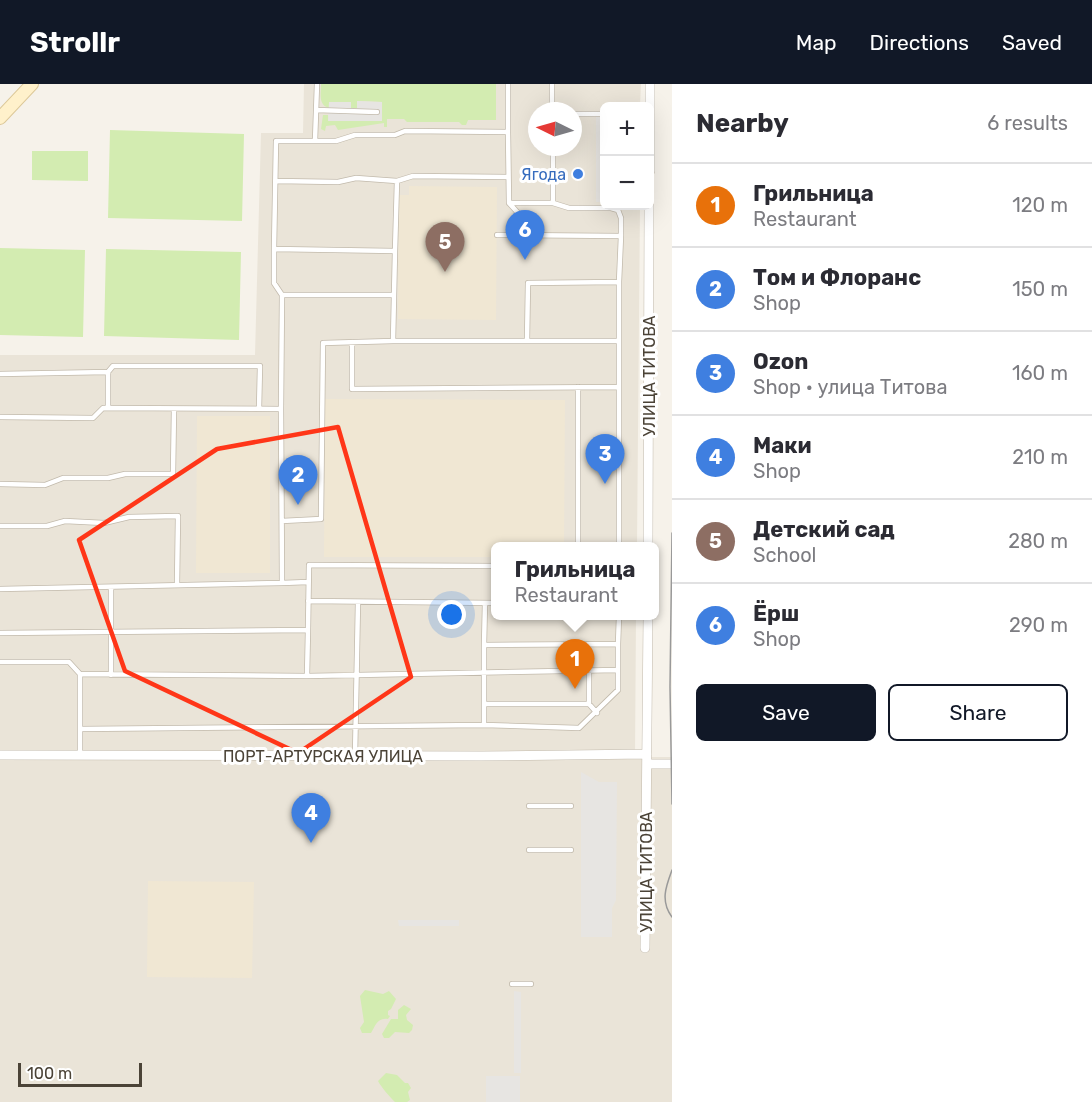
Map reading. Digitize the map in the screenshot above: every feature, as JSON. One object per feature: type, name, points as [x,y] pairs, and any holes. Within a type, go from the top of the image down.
[{"type":"street","points":[[0,118],[32,84]]},
{"type":"street","points":[[650,84],[650,156]]},
{"type":"street","name":"УЛИЦА ТИТОВА","points":[[648,542],[649,210]]},
{"type":"street","name":"УЛИЦА ТИТОВА","points":[[645,948],[648,620]]},
{"type":"street","name":"ПОРТ-АРТУРСКАЯ УЛИЦА","points":[[0,755],[647,759],[672,764]]},
{"type":"lane","points":[[315,141],[317,84]]},
{"type":"lane","points":[[508,84],[509,203],[519,214],[519,235]]},
{"type":"lane","points":[[552,84],[552,102]]},
{"type":"lane","points":[[316,110],[377,112]]},
{"type":"lane","points":[[582,114],[600,114]]},
{"type":"lane","points":[[282,582],[282,294],[274,283],[276,141],[336,141],[355,135],[395,135],[405,131],[508,132]]},
{"type":"lane","points":[[553,156],[553,203]]},
{"type":"lane","points":[[276,181],[338,182],[356,178],[397,180],[413,176],[508,177]]},
{"type":"lane","points":[[393,341],[397,180]]},
{"type":"lane","points":[[509,203],[553,203],[569,208],[600,207]]},
{"type":"lane","points":[[618,210],[621,218],[618,387],[619,542]]},
{"type":"lane","points":[[497,235],[621,236]]},
{"type":"lane","points":[[274,249],[395,251]]},
{"type":"lane","points":[[527,341],[528,283],[619,282]]},
{"type":"lane","points":[[282,294],[394,295]]},
{"type":"lane","points":[[282,520],[321,519],[323,343],[619,341]]},
{"type":"lane","points":[[352,342],[352,390],[618,387]]},
{"type":"lane","points":[[108,408],[108,372],[113,366],[260,366],[259,409]]},
{"type":"lane","points":[[0,374],[108,372]]},
{"type":"lane","points":[[578,387],[578,542]]},
{"type":"lane","points":[[0,417],[93,418],[103,408],[281,409]]},
{"type":"lane","points":[[0,484],[45,485],[63,478],[173,474],[174,409]]},
{"type":"lane","points":[[0,526],[47,526],[65,521],[104,523],[129,517],[178,516],[177,585]]},
{"type":"lane","points":[[307,676],[309,565],[491,566]]},
{"type":"lane","points":[[0,589],[308,582]]},
{"type":"lane","points":[[111,588],[111,675]]},
{"type":"lane","points":[[308,601],[491,603]]},
{"type":"lane","points":[[355,756],[358,602]]},
{"type":"lane","points":[[484,603],[484,725]]},
{"type":"lane","points":[[80,729],[484,725],[579,728],[618,690],[619,620]]},
{"type":"lane","points":[[0,633],[308,630]]},
{"type":"lane","points":[[484,645],[618,644]]},
{"type":"lane","points":[[0,662],[69,662],[80,674],[80,755]]},
{"type":"lane","points":[[589,670],[589,704],[597,712]]},
{"type":"lane","points":[[80,674],[307,676],[618,670]]},
{"type":"lane","points":[[484,704],[589,704]]},
{"type":"lane","points":[[529,806],[571,806]]},
{"type":"lane","points":[[529,850],[571,850]]},
{"type":"lane","points":[[512,984],[531,984]]},
{"type":"highlighted area","points":[[338,427],[411,677],[298,753],[125,671],[79,540],[217,449]]},
{"type":"shaded area","points":[[304,84],[641,84],[640,102],[600,102],[600,210],[640,210],[637,542],[491,542],[491,620],[636,620],[635,757],[672,757],[672,1102],[0,1102],[0,355],[255,355],[261,133],[303,133]]},
{"type":"shaded area","points":[[357,101],[382,102],[382,121],[328,121],[329,102],[351,102],[351,108],[357,108]]},
{"type":"shaded area","points":[[596,112],[600,112],[600,202],[596,202]]},
{"type":"shaded area","points":[[409,186],[497,187],[496,320],[398,319],[399,195],[409,195]]},
{"type":"shaded area","points":[[325,399],[565,400],[564,542],[491,542],[491,557],[324,557]]},
{"type":"shaded area","points":[[197,416],[270,416],[270,573],[196,573]]},
{"type":"shaded area","points":[[581,772],[599,782],[617,782],[616,900],[612,908],[612,937],[581,937]]},
{"type":"shaded area","points":[[148,881],[254,882],[252,978],[147,977]]},
{"type":"shaded area","points":[[398,920],[459,920],[459,926],[399,926]]},
{"type":"shaded area","points":[[514,991],[521,992],[521,1073],[514,1073]]},
{"type":"shaded area","points":[[486,1076],[520,1076],[520,1102],[486,1102]]},
{"type":"green space","points":[[321,84],[496,84],[496,120],[468,120],[466,125],[462,125],[459,122],[407,122],[404,119],[387,119],[387,127],[384,127],[384,123],[338,130],[335,125],[326,126],[325,131],[321,129],[323,115],[328,115],[329,121],[382,121],[382,102],[357,101],[357,108],[351,108],[351,103],[329,102],[329,108],[325,107],[322,102]]},
{"type":"green space","points":[[110,130],[244,134],[242,221],[108,218]]},
{"type":"green space","points":[[32,151],[88,151],[88,181],[32,180]]},
{"type":"green space","points":[[0,248],[85,250],[83,337],[0,335]]},
{"type":"green space","points":[[106,249],[241,252],[239,340],[104,336]]},
{"type":"green space","points":[[365,990],[383,994],[389,991],[396,999],[388,1011],[390,1016],[388,1019],[379,1021],[371,1033],[362,1033],[360,1028],[364,1022],[360,996]]},
{"type":"green space","points":[[404,1005],[411,1009],[406,1015],[407,1020],[413,1025],[412,1030],[409,1033],[395,1032],[389,1038],[384,1038],[382,1034],[391,1019],[398,1019],[398,1010]]},
{"type":"green space","points":[[386,1073],[397,1075],[408,1083],[411,1088],[408,1092],[410,1100],[395,1102],[388,1095],[378,1081]]},
{"type":"tram line","points":[[672,533],[670,687],[672,804]]},
{"type":"tram line","points":[[672,870],[665,899],[672,917]]},
{"type":"place","name":"Ягода","points":[[578,174]]},
{"type":"place","name":"Ёрш","points":[[525,260]]},
{"type":"place","name":"Детский сад","points":[[445,272]]},
{"type":"place","name":"Ozon","points":[[605,484]]},
{"type":"place","name":"Том и Флоранс","points":[[298,505]]},
{"type":"place","name":"Грильница","points":[[575,689]]},
{"type":"place","name":"Маки","points":[[311,843]]}]
